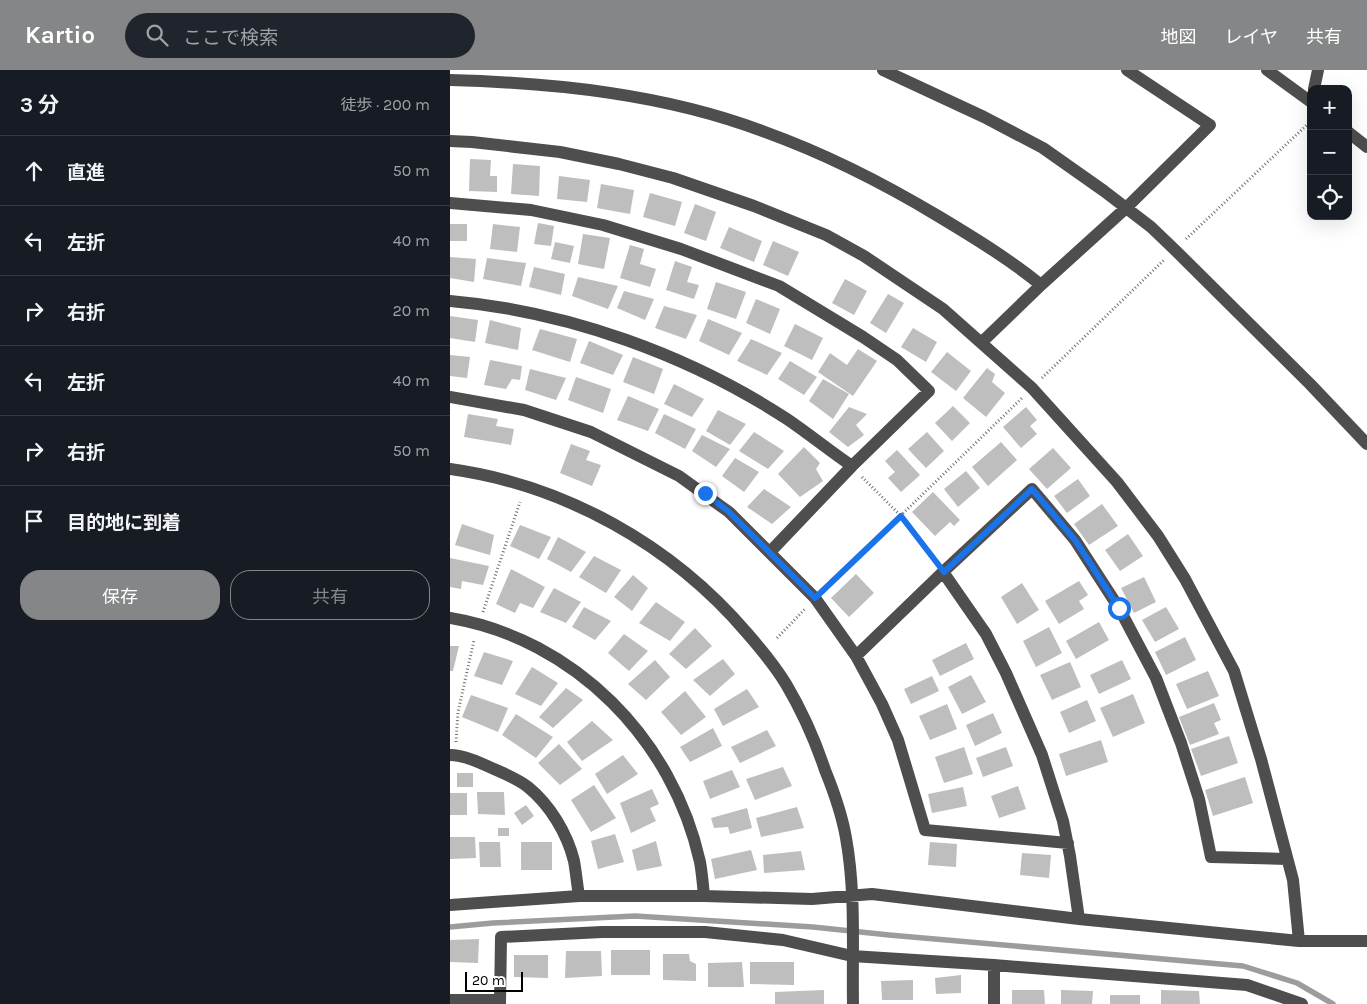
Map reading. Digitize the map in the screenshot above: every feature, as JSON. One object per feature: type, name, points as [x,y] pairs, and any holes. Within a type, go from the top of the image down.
[{"type":"street","points":[[884,70],[984,117],[1043,148],[1126,208],[1175,250],[1310,384],[1367,444]]},
{"type":"street","points":[[982,342],[1126,208],[1210,125],[1127,70]]},
{"type":"street","points":[[1267,70],[1307,99]]},
{"type":"street","points":[[1315,85],[1318,70]]},
{"type":"street","points":[[450,80],[520,82],[580,88],[701,112],[764,131],[839,162],[892,189],[984,245],[1023,270],[1042,285]]},
{"type":"street","points":[[1352,135],[1367,147]]},
{"type":"street","points":[[450,141],[560,152],[619,164],[673,178],[754,206],[826,235],[864,256],[943,309],[1032,388],[1117,482],[1158,536],[1185,579],[1234,671],[1261,759],[1293,880],[1299,940]]},
{"type":"street","points":[[450,203],[531,210],[602,225],[682,249],[779,286],[897,360],[929,391],[852,466],[770,552]]},
{"type":"street","points":[[450,301],[488,304],[530,312],[626,341],[674,359],[742,392],[787,420],[852,466]]},
{"type":"street","points":[[450,397],[524,410],[591,432],[679,476],[729,512],[815,598],[856,656],[882,704],[898,740],[925,830],[1068,843]]},
{"type":"street","points":[[450,469],[482,474],[541,491],[591,512],[636,536],[670,559],[731,614],[763,651],[786,683],[808,728],[836,799],[846,839],[852,895],[853,1004]]},
{"type":"street","points":[[856,656],[1032,489],[1075,540],[1119,608],[1156,678],[1181,743],[1196,790],[1211,857],[1287,859]]},
{"type":"street","points":[[944,572],[986,634],[1006,673],[1042,755],[1068,843],[1079,919]]},
{"type":"street","points":[[450,618],[468,621],[503,633],[557,658],[579,673],[620,710],[654,753],[684,809],[700,864],[704,896]]},
{"type":"street","points":[[450,755],[483,763],[509,776],[528,787],[542,801],[555,817],[566,838],[574,861],[579,896]]},
{"type":"street","points":[[450,904],[579,896],[704,896],[812,900],[872,894],[1079,919],[1299,940],[1367,941]]},
{"type":"street","points":[[450,1000],[500,1002],[501,937],[602,932],[705,932],[783,940],[852,956],[994,965],[1247,986],[1302,1004]]},
{"type":"street","points":[[994,965],[994,1004]]},
{"type":"path","points":[[777,638],[815,598],[1307,125]]},
{"type":"path","points":[[852,466],[901,516],[944,572]]},
{"type":"building","points":[[470,159],[491,160],[490,176],[497,176],[497,192],[469,191]]},
{"type":"building","points":[[513,164],[540,166],[539,196],[511,194]]},
{"type":"building","points":[[559,176],[590,180],[587,202],[557,199]]},
{"type":"building","points":[[601,184],[634,190],[630,214],[597,208]]},
{"type":"building","points":[[650,193],[682,202],[675,226],[643,217]]},
{"type":"building","points":[[695,204],[716,212],[706,241],[684,233]]},
{"type":"building","points":[[538,223],[554,226],[551,246],[534,244]]},
{"type":"building","points":[[450,224],[467,224],[467,241],[450,241]]},
{"type":"building","points":[[493,224],[520,227],[517,252],[490,249]]},
{"type":"building","points":[[729,227],[762,241],[754,262],[720,248]]},
{"type":"building","points":[[583,234],[610,238],[604,269],[578,264]]},
{"type":"building","points":[[773,241],[799,252],[788,276],[763,265]]},
{"type":"building","points":[[555,242],[574,246],[570,263],[551,259]]},
{"type":"building","points":[[630,245],[644,249],[640,264],[656,269],[650,287],[620,278]]},
{"type":"building","points":[[450,257],[476,259],[474,282],[450,278]]},
{"type":"building","points":[[487,258],[526,263],[521,286],[483,279]]},
{"type":"building","points":[[675,261],[692,267],[687,282],[699,285],[694,299],[666,290]]},
{"type":"building","points":[[534,267],[565,274],[561,295],[529,287]]},
{"type":"building","points":[[578,277],[618,286],[608,309],[572,296]]},
{"type":"building","points":[[845,279],[867,291],[854,315],[832,303]]},
{"type":"building","points":[[716,282],[746,292],[736,319],[707,309]]},
{"type":"building","points":[[624,291],[654,299],[645,320],[617,308]]},
{"type":"building","points":[[888,294],[904,303],[886,333],[870,323]]},
{"type":"building","points":[[756,299],[780,309],[770,334],[746,323]]},
{"type":"building","points":[[664,306],[697,315],[686,339],[655,328]]},
{"type":"building","points":[[450,316],[478,320],[475,342],[450,338]]},
{"type":"building","points":[[708,319],[742,333],[729,355],[699,341]]},
{"type":"building","points":[[490,320],[521,328],[518,350],[485,343]]},
{"type":"building","points":[[795,324],[823,338],[812,360],[784,346]]},
{"type":"building","points":[[913,328],[937,342],[926,362],[901,347]]},
{"type":"building","points":[[540,329],[577,339],[570,362],[532,350]]},
{"type":"building","points":[[751,339],[782,353],[767,375],[737,361]]},
{"type":"building","points":[[589,341],[623,355],[613,375],[580,363]]},
{"type":"building","points":[[858,349],[877,361],[853,396],[818,372],[830,353],[847,365]]},
{"type":"building","points":[[947,352],[971,371],[956,391],[931,372]]},
{"type":"building","points":[[450,355],[470,357],[467,378],[450,376]]},
{"type":"building","points":[[633,357],[663,369],[654,394],[623,382]]},
{"type":"building","points":[[490,360],[522,366],[520,380],[512,379],[506,389],[484,385]]},
{"type":"building","points":[[790,361],[817,377],[804,395],[778,379]]},
{"type":"building","points":[[987,368],[995,374],[992,382],[1005,393],[986,417],[963,398]]},
{"type":"building","points":[[530,369],[566,378],[556,400],[525,390]]},
{"type":"building","points":[[576,377],[611,389],[603,413],[568,400]]},
{"type":"building","points":[[823,379],[849,394],[833,419],[809,401]]},
{"type":"building","points":[[674,384],[704,399],[692,417],[664,404]]},
{"type":"building","points":[[628,396],[659,409],[648,431],[617,420]]},
{"type":"building","points":[[953,406],[970,423],[952,441],[935,423]]},
{"type":"building","points":[[849,407],[867,414],[856,425],[864,435],[848,447],[829,432]]},
{"type":"building","points":[[1026,407],[1037,420],[1030,426],[1037,434],[1021,448],[1003,427]]},
{"type":"building","points":[[718,410],[746,424],[730,445],[706,431]]},
{"type":"building","points":[[468,414],[498,419],[496,426],[514,429],[511,445],[464,437]]},
{"type":"building","points":[[664,414],[696,429],[685,449],[655,433]]},
{"type":"building","points":[[754,432],[784,451],[768,469],[739,451]]},
{"type":"building","points":[[927,432],[944,451],[926,468],[908,449]]},
{"type":"building","points":[[702,435],[730,449],[716,467],[692,451]]},
{"type":"building","points":[[1001,442],[1017,460],[988,486],[972,467]]},
{"type":"building","points":[[571,444],[590,451],[586,460],[601,465],[592,486],[560,473]]},
{"type":"building","points":[[804,447],[820,463],[816,469],[823,481],[800,497],[778,474]]},
{"type":"building","points":[[1053,448],[1071,468],[1047,489],[1029,469]]},
{"type":"building","points":[[897,450],[920,475],[901,492],[888,478],[895,472],[885,461]]},
{"type":"building","points":[[735,458],[759,472],[744,492],[722,476]]},
{"type":"building","points":[[966,471],[980,488],[958,507],[944,489]]},
{"type":"building","points":[[1078,479],[1090,496],[1067,513],[1054,496]]},
{"type":"building","points":[[764,489],[791,507],[772,524],[747,507]]},
{"type":"building","points":[[933,492],[960,520],[954,526],[950,522],[935,536],[912,512]]},
{"type":"building","points":[[1102,504],[1118,526],[1089,545],[1074,524]]},
{"type":"building","points":[[462,524],[494,535],[490,555],[455,545]]},
{"type":"building","points":[[520,525],[551,537],[539,559],[510,546]]},
{"type":"building","points":[[1128,534],[1143,556],[1120,571],[1105,550]]},
{"type":"building","points":[[558,537],[586,552],[571,572],[547,559]]},
{"type":"building","points":[[594,556],[621,570],[606,593],[579,577]]},
{"type":"building","points":[[450,558],[489,566],[483,585],[462,581],[461,589],[450,587]]},
{"type":"building","points":[[511,569],[545,587],[533,608],[520,603],[515,613],[496,604]]},
{"type":"building","points":[[856,574],[874,593],[849,617],[831,598]]},
{"type":"building","points":[[633,575],[648,588],[632,611],[614,597]]},
{"type":"building","points":[[1144,577],[1156,602],[1134,613],[1121,588]]},
{"type":"building","points":[[1079,581],[1088,595],[1079,601],[1084,609],[1059,624],[1045,601]]},
{"type":"building","points":[[1022,583],[1039,610],[1017,624],[1001,597]]},
{"type":"building","points":[[554,588],[581,602],[566,623],[540,612]]},
{"type":"building","points":[[656,602],[685,622],[670,641],[639,623]]},
{"type":"building","points":[[584,607],[611,621],[595,640],[572,627]]},
{"type":"building","points":[[1166,607],[1179,629],[1155,642],[1142,620]]},
{"type":"building","points":[[1099,622],[1109,640],[1076,659],[1066,641]]},
{"type":"building","points":[[1049,627],[1062,653],[1036,667],[1023,641]]},
{"type":"building","points":[[695,628],[712,646],[686,669],[669,654]]},
{"type":"building","points":[[624,634],[648,651],[629,671],[608,653]]},
{"type":"building","points":[[1185,637],[1196,660],[1166,675],[1155,652]]},
{"type":"building","points":[[966,643],[974,659],[940,676],[932,660]]},
{"type":"building","points":[[450,646],[459,646],[453,671],[450,671]]},
{"type":"building","points":[[484,652],[513,661],[502,685],[474,676]]},
{"type":"building","points":[[723,659],[735,674],[710,696],[693,680]]},
{"type":"building","points":[[655,660],[670,677],[646,700],[628,684]]},
{"type":"building","points":[[1122,660],[1131,679],[1099,694],[1090,675]]},
{"type":"building","points":[[1070,662],[1081,687],[1052,700],[1040,675]]},
{"type":"building","points":[[532,667],[558,683],[541,706],[515,694]]},
{"type":"building","points":[[1208,671],[1219,696],[1187,709],[1176,684]]},
{"type":"building","points":[[971,675],[986,702],[962,714],[948,687]]},
{"type":"building","points":[[932,676],[939,691],[911,704],[904,689]]},
{"type":"building","points":[[566,688],[583,700],[553,728],[539,717]]},
{"type":"building","points":[[747,689],[759,707],[723,726],[714,709]]},
{"type":"building","points":[[685,691],[706,717],[681,735],[661,712]]},
{"type":"building","points":[[1133,694],[1145,723],[1113,737],[1100,708]]},
{"type":"building","points":[[471,695],[508,708],[498,732],[462,717]]},
{"type":"building","points":[[1087,700],[1096,721],[1069,733],[1060,712]]},
{"type":"building","points":[[1214,703],[1221,720],[1214,723],[1219,734],[1190,745],[1179,717]]},
{"type":"building","points":[[947,704],[957,729],[930,740],[919,716]]},
{"type":"building","points":[[993,713],[1002,733],[975,746],[966,725]]},
{"type":"building","points":[[516,714],[553,737],[536,758],[502,735]]},
{"type":"building","points":[[592,721],[613,740],[582,761],[567,742]]},
{"type":"building","points":[[713,728],[722,746],[690,762],[680,747]]},
{"type":"building","points":[[767,730],[776,746],[740,763],[731,747]]},
{"type":"building","points":[[1229,736],[1238,763],[1201,776],[1191,749]]},
{"type":"building","points":[[1101,740],[1108,762],[1066,776],[1059,754]]},
{"type":"building","points":[[559,744],[582,769],[560,785],[538,763]]},
{"type":"building","points":[[964,747],[973,774],[944,783],[935,757]]},
{"type":"building","points":[[1006,747],[1013,766],[983,777],[976,758]]},
{"type":"building","points":[[623,755],[638,774],[607,794],[595,774]]},
{"type":"building","points":[[783,767],[792,786],[755,800],[746,779]]},
{"type":"building","points":[[732,770],[740,787],[710,799],[703,781]]},
{"type":"building","points":[[457,773],[473,773],[473,787],[457,787]]},
{"type":"building","points":[[1245,777],[1253,803],[1213,816],[1205,790]]},
{"type":"building","points":[[594,785],[616,818],[591,832],[571,800]]},
{"type":"building","points":[[1018,786],[1026,809],[999,818],[991,796]]},
{"type":"building","points":[[963,787],[967,806],[932,813],[928,794]]},
{"type":"building","points":[[652,789],[659,804],[650,808],[656,821],[631,833],[620,803]]},
{"type":"building","points":[[477,792],[504,792],[505,815],[478,814]]},
{"type":"building","points":[[450,793],[467,793],[467,815],[450,815]]},
{"type":"building","points":[[526,805],[534,816],[522,825],[514,813]]},
{"type":"building","points":[[797,807],[804,828],[761,837],[756,818]]},
{"type":"building","points":[[747,808],[752,828],[730,834],[728,827],[714,828],[711,818]]},
{"type":"building","points":[[498,828],[509,828],[509,836],[498,836]]},
{"type":"building","points":[[615,834],[624,862],[598,869],[591,841]]},
{"type":"building","points":[[450,837],[475,837],[476,858],[450,859]]},
{"type":"building","points":[[656,841],[662,866],[637,871],[632,850]]},
{"type":"building","points":[[479,842],[500,842],[501,867],[480,867]]},
{"type":"building","points":[[521,842],[552,842],[552,870],[521,870]]},
{"type":"building","points":[[930,842],[957,844],[956,867],[928,865]]},
{"type":"building","points":[[751,850],[757,870],[715,879],[711,859]]},
{"type":"building","points":[[801,851],[805,870],[764,873],[763,855]]},
{"type":"building","points":[[1022,853],[1051,855],[1049,878],[1020,875]]},
{"type":"building","points":[[479,939],[478,963],[450,962],[450,940]]},
{"type":"building","points":[[611,950],[650,950],[650,975],[611,975]]},
{"type":"building","points":[[566,951],[601,951],[602,976],[565,978]]},
{"type":"building","points":[[663,954],[689,954],[690,961],[696,964],[696,981],[663,980]]},
{"type":"building","points":[[514,955],[548,955],[548,978],[514,977]]},
{"type":"building","points":[[742,962],[744,987],[708,987],[708,963]]},
{"type":"building","points":[[750,962],[794,962],[794,985],[750,984]]},
{"type":"building","points":[[961,975],[961,993],[936,994],[935,978]]},
{"type":"building","points":[[913,980],[913,1000],[882,1000],[881,981]]},
{"type":"building","points":[[824,990],[824,1004],[775,1004],[775,992]]},
{"type":"building","points":[[1012,990],[1044,990],[1045,1004],[1012,1004]]},
{"type":"building","points":[[1061,990],[1093,991],[1092,1004],[1061,1004]]},
{"type":"building","points":[[1161,990],[1199,991],[1200,1004],[1161,1004]]},
{"type":"building","points":[[1110,995],[1140,995],[1140,1004],[1110,1004]]},
{"type":"waterway","points":[[450,927],[635,916],[813,927],[1243,966],[1297,983],[1333,1004]]},
{"type":"route","points":[[705,493],[729,512],[815,598],[901,516],[944,572],[1032,489],[1075,540],[1119,608]]}]
